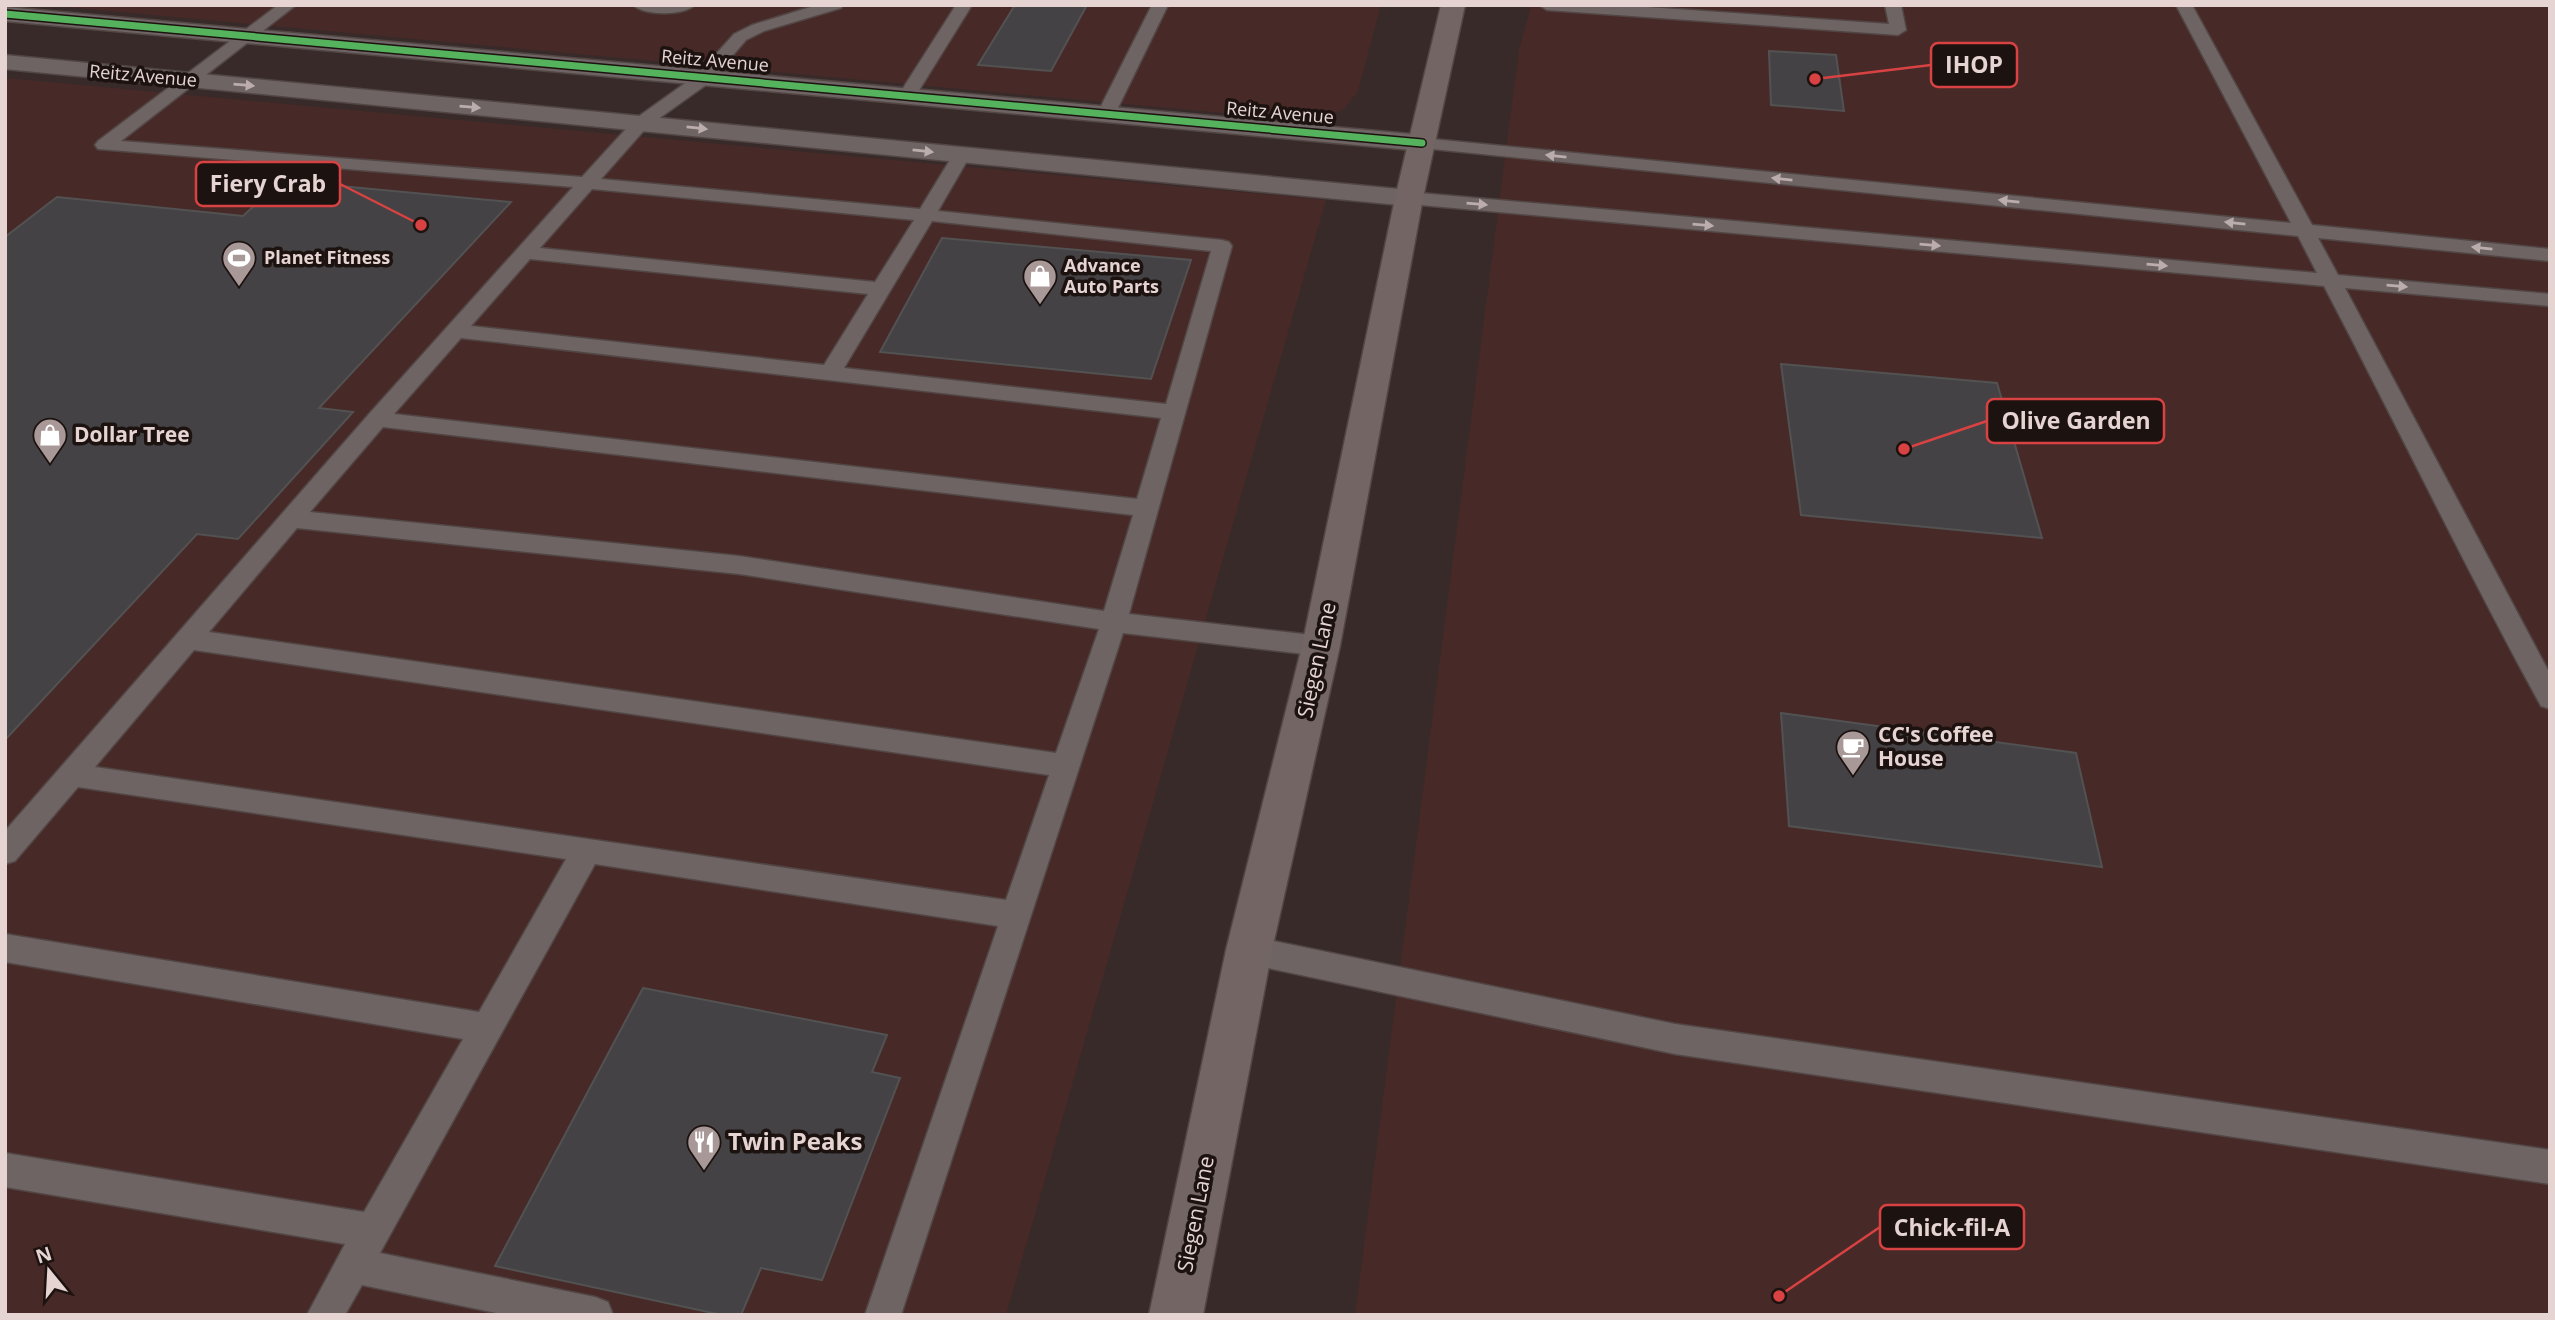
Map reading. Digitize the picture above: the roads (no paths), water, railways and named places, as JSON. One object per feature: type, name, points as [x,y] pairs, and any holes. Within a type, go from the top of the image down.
[{"type":"main road","name":"Siegen Lane","points":[[1176,1315],[1249,950],[1321,646],[1409,198],[1453,5]]},
{"type":"street","name":"Reitz Avenue","points":[[7,16],[1422,143]]},
{"type":"street","name":"Reitz Avenue","points":[[5,62],[1409,198]]},
{"type":"lane","points":[[288,5],[104,145],[587,183],[1222,246],[1114,622],[883,1315]]},
{"type":"lane","points":[[641,5],[676,8],[687,5]]},
{"type":"lane","points":[[5,852],[377,419],[641,123],[704,78],[736,42],[748,33],[835,5]]},
{"type":"lane","points":[[906,96],[964,5]]},
{"type":"lane","points":[[1106,114],[1160,5]]},
{"type":"lane","points":[[1547,5],[1661,10],[1898,30],[1893,5]]},
{"type":"lane","points":[[2184,5],[2402,413],[2508,624],[2550,699]]},
{"type":"lane","points":[[1422,143],[2550,255]]},
{"type":"lane","points":[[830,373],[962,154]]},
{"type":"lane","points":[[1409,198],[2550,300]]},
{"type":"lane","points":[[526,253],[880,289]]},
{"type":"lane","points":[[456,331],[1175,412]]},
{"type":"lane","points":[[377,419],[1148,509]]},
{"type":"lane","points":[[293,519],[739,565],[1114,622],[1321,646]]},
{"type":"lane","points":[[188,639],[1066,766]]},
{"type":"lane","points":[[72,775],[1016,915]]},
{"type":"lane","points":[[325,1315],[587,850]]},
{"type":"lane","points":[[5,948],[487,1028]]},
{"type":"lane","points":[[1249,950],[1675,1039],[2550,1167]]},
{"type":"lane","points":[[5,1170],[373,1231]]},
{"type":"lane","points":[[353,1265],[595,1315]]},
{"type":"place","name":"IHOP","points":[[1815,79]]},
{"type":"place","name":"Fiery Crab","points":[[421,225]]},
{"type":"place","name":"Planet Fitness","points":[[239,288]]},
{"type":"place","name":"Advance Auto Parts","points":[[1040,306]]},
{"type":"place","name":"Olive Garden","points":[[1904,449]]},
{"type":"place","name":"Dollar Tree","points":[[50,465]]},
{"type":"place","name":"CC's Coffee House","points":[[1853,777]]},
{"type":"place","name":"Twin Peaks","points":[[704,1172]]},
{"type":"place","name":"Chick-fil-A","points":[[1779,1296]]}]
